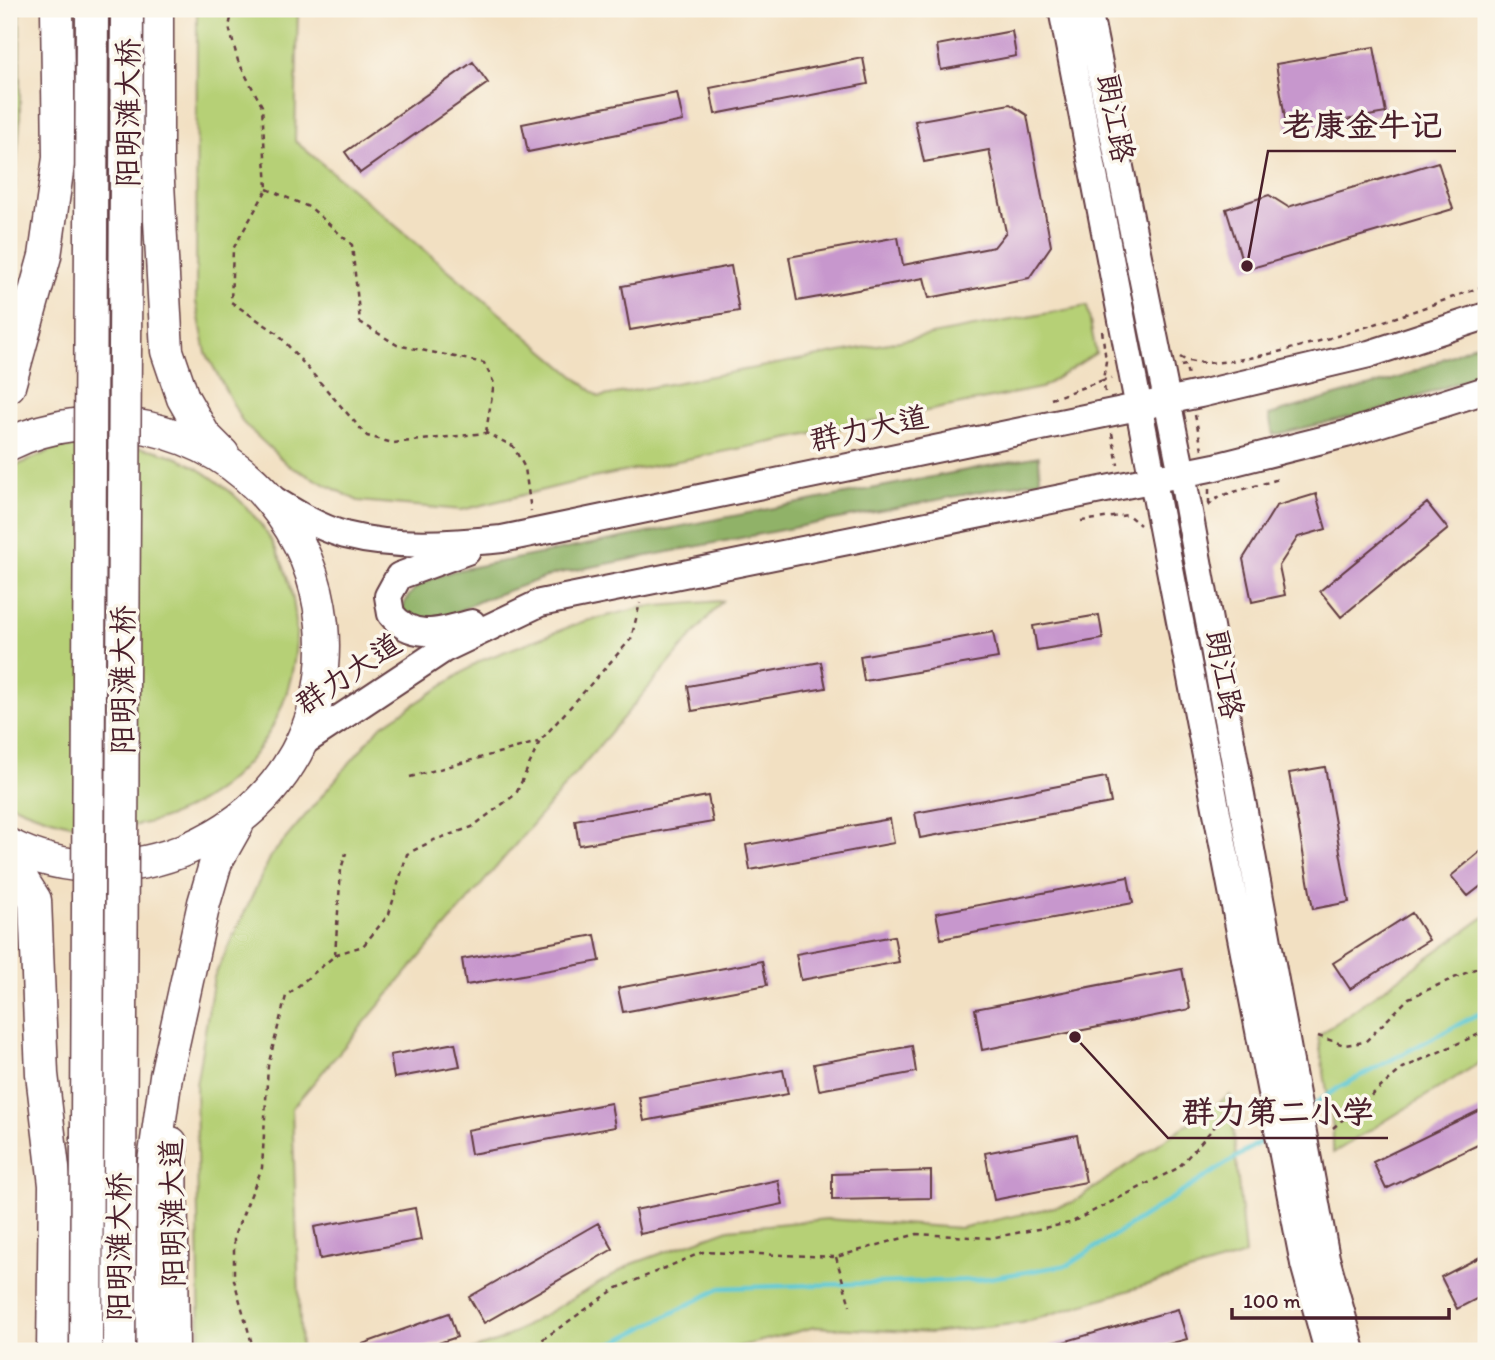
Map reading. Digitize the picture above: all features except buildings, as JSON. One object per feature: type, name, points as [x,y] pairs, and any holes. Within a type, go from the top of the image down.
[{"type":"highway","name":"阳明滩大桥","points":[[86,1351],[92,9]]},
{"type":"highway","points":[[9,386],[45,256],[59,158],[51,10]]},
{"type":"highway","name":"阳明滩大桥","points":[[119,1351],[155,10]]},
{"type":"highway","points":[[9,845],[58,862],[97,867],[135,864],[173,855],[208,840],[240,819],[275,785],[302,744],[316,709],[323,671],[325,633],[319,595],[302,548],[290,525],[266,495],[233,466],[204,435],[183,398],[167,351],[157,164],[155,10]]},
{"type":"highway","points":[[9,444],[57,427],[94,423],[131,425],[167,433],[202,446],[233,466]]},
{"type":"highway","points":[[149,1351],[152,1183],[166,1076],[204,903],[216,862],[240,819]]},
{"type":"highway","points":[[9,859],[35,900],[42,1074],[35,1351]]},
{"type":"highway","points":[[42,1074],[55,1185],[53,1351]]},
{"type":"highway","name":"阳明滩大道","points":[[166,1076],[174,1183],[173,1351]]},
{"type":"main road","name":"朗江路","points":[[1062,9],[1137,407],[1284,1098]]},
{"type":"main road","name":"朗江路","points":[[1088,9],[1182,474],[1301,1191],[1304,1264],[1328,1351]]},
{"type":"main road","name":"群力大道","points":[[266,495],[297,514],[346,535],[436,544],[502,539],[1167,401],[1369,354],[1486,316]]},
{"type":"main road","name":"群力大道","points":[[302,744],[443,649],[540,603],[1182,474],[1346,434],[1486,390]]},
{"type":"main road","points":[[502,539],[399,576],[388,596],[391,614],[405,628],[422,634],[540,603]]},
{"type":"main road","name":"朗江路","points":[[1301,1191],[1326,1258],[1352,1351]]},
{"type":"path","points":[[233,9],[229,27],[238,61],[262,106],[267,189],[233,249],[231,302],[276,333],[367,436],[393,443],[486,433],[513,446],[525,468],[531,512]]},
{"type":"path","points":[[267,189],[311,208],[352,245],[360,322],[397,345],[484,363],[494,383],[486,433]]},
{"type":"path","points":[[1176,352],[1186,363],[1218,363],[1290,348],[1427,307],[1486,285]]},
{"type":"path","points":[[1051,399],[1099,384],[1103,380],[1106,361],[1102,328]]},
{"type":"path","points":[[1081,521],[1128,515],[1139,523],[1141,528]]},
{"type":"path","points":[[254,1351],[234,1280],[234,1236],[262,1168],[268,1066],[286,996],[335,956],[363,946],[389,914],[407,854],[434,840],[472,827],[516,794],[540,741],[631,639],[640,603]]},
{"type":"path","points":[[410,777],[540,741]]},
{"type":"path","points":[[335,956],[341,869],[346,853]]},
{"type":"path","points":[[1318,1036],[1344,1045],[1366,1042],[1409,998],[1486,964]]},
{"type":"path","points":[[1333,1128],[1403,1068],[1486,1031]]},
{"type":"path","points":[[9,1051],[16,1051]]},
{"type":"path","points":[[526,1351],[615,1289],[703,1252],[836,1257],[917,1234],[989,1238],[1070,1223],[1178,1168],[1225,1115]]},
{"type":"path","points":[[836,1257],[850,1306]]},
{"type":"green space","points":[[9,9],[20,9],[20,123],[9,247]]},
{"type":"green space","points":[[197,9],[298,9],[295,141],[599,397],[1087,306],[1096,353],[1041,388],[588,479],[462,510],[358,501],[289,466],[243,423],[206,353],[196,302]]},
{"type":"green space","points":[[1486,340],[1486,372],[1388,408],[1273,435],[1269,415],[1402,377]]},
{"type":"green space","points":[[109,443],[171,455],[199,469],[233,494],[270,538],[290,588],[296,640],[287,691],[265,738],[231,778],[187,809],[132,826],[101,828],[53,820],[9,803],[9,469],[54,449]]},
{"type":"green space","points":[[1039,456],[1040,480],[555,574],[482,600],[435,622],[414,622],[402,611],[405,602],[421,584],[453,571]]},
{"type":"green space","points":[[722,601],[292,1108],[301,1351],[200,1351],[196,1085],[214,977],[271,856],[380,727],[480,661],[582,622],[644,607]]},
{"type":"green space","points":[[1486,916],[1486,1059],[1333,1153],[1333,1128],[1318,1036]]},
{"type":"green space","points":[[1230,1095],[1245,1255],[1022,1323],[931,1333],[815,1327],[723,1351],[469,1351],[501,1340],[632,1264],[729,1229],[827,1219],[960,1228],[1072,1203]]},
{"type":"waterway","points":[[1309,1108],[1338,1088],[1486,1010]]},
{"type":"waterway","points":[[598,1351],[721,1288],[977,1280],[1068,1265],[1271,1135]]},
{"type":"place","name":"老康金牛记","points":[[1247,266]]},
{"type":"place","name":"群力第二小学","points":[[1075,1037]]}]
